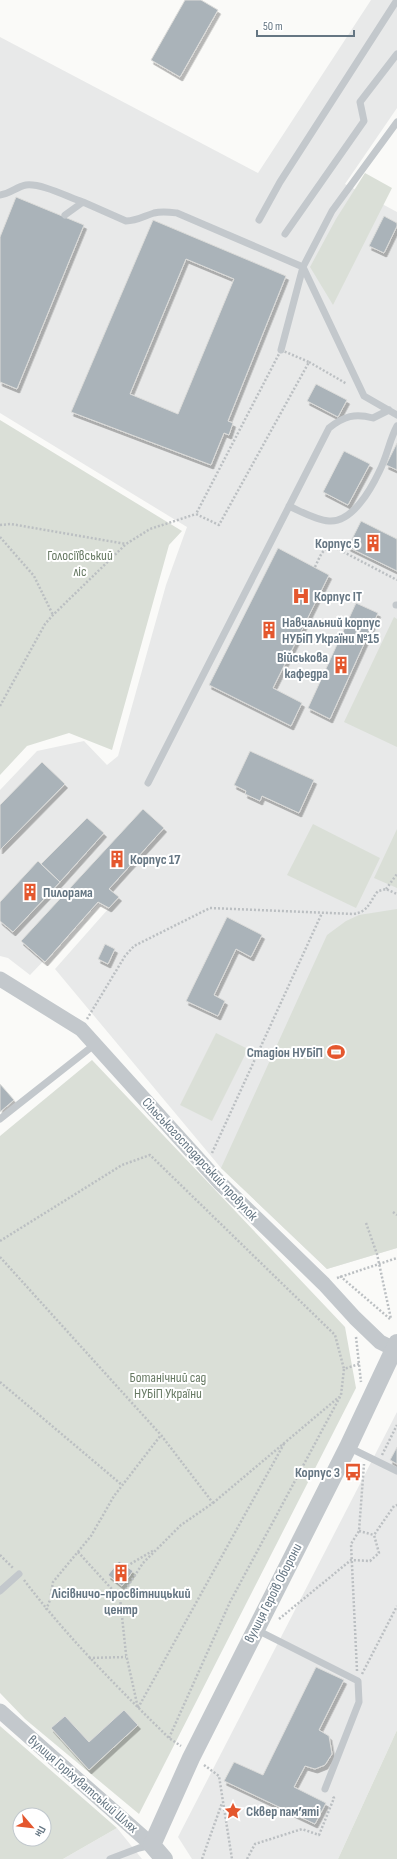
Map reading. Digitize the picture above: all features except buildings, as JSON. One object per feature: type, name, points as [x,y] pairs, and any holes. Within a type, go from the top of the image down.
[{"type":"street","name":"Сільськогосподарський провулок","points":[[0,979],[81,1029],[219,1182],[324,1284],[354,1318],[380,1342],[396,1346]]},
{"type":"street","name":"вулиця Героїв Оборони","points":[[152,1845],[188,1753],[255,1629],[348,1447],[396,1346]]},
{"type":"street","name":"вулиця Горіхуватський Шлях","points":[[0,1711],[152,1845],[164,1859]]},
{"type":"lane","points":[[259,220],[280,182],[397,0]]},
{"type":"lane","points":[[285,234],[364,121],[360,102],[397,54]]},
{"type":"lane","points":[[281,350],[303,267],[332,211],[397,122]]},
{"type":"lane","points":[[0,195],[8,194],[27,185],[37,186],[82,202],[126,221],[134,221],[165,212],[177,213],[303,267],[364,396],[397,415]]},
{"type":"lane","points":[[65,215],[82,202]]},
{"type":"lane","points":[[148,783],[329,428],[338,421],[350,416],[360,414],[374,418],[389,410]]},
{"type":"lane","points":[[289,506],[322,520],[331,521],[342,518],[355,510],[379,472],[391,438],[397,426]]},
{"type":"lane","points":[[0,1119],[94,1045]]},
{"type":"lane","points":[[348,1447],[397,1471]]},
{"type":"lane","points":[[0,1591],[19,1574]]},
{"type":"lane","points":[[255,1629],[358,1681],[359,1702],[325,1789]]},
{"type":"lane","points":[[110,1859],[139,1848],[152,1845]]},
{"type":"path","points":[[196,514],[281,350],[309,362],[339,379],[364,396]]},
{"type":"path","points":[[0,706],[45,624],[126,544],[150,529],[196,514],[219,525],[309,362]]},
{"type":"path","points":[[0,525],[11,524],[126,544]]},
{"type":"path","points":[[0,537],[34,576],[53,615]]},
{"type":"path","points":[[315,567],[323,552],[328,547],[334,547],[397,580]]},
{"type":"path","points":[[386,889],[397,874]]},
{"type":"path","points":[[81,1029],[125,956],[134,946],[198,913],[210,908],[322,913],[361,913],[366,910],[378,891],[386,889],[397,894]]},
{"type":"path","points":[[211,1156],[322,913]]},
{"type":"path","points":[[0,1241],[122,1165],[150,1155],[335,1335],[344,1368],[341,1396],[230,1602],[169,1738]]},
{"type":"path","points":[[393,1212],[397,1215]]},
{"type":"path","points":[[340,1276],[391,1319],[379,1265],[366,1223]]},
{"type":"path","points":[[0,1257],[161,1435],[212,1503]]},
{"type":"path","points":[[324,1284],[340,1276],[379,1265],[397,1258]]},
{"type":"path","points":[[354,1318],[362,1386]]},
{"type":"path","points":[[344,1368],[359,1364]]},
{"type":"path","points":[[0,1382],[122,1485]]},
{"type":"path","points":[[120,1598],[143,1563],[181,1525],[212,1503],[341,1396]]},
{"type":"path","points":[[378,1461],[397,1425]]},
{"type":"path","points":[[46,1610],[50,1600],[53,1582],[91,1536],[114,1496],[161,1435]]},
{"type":"path","points":[[138,1708],[285,1442]]},
{"type":"path","points":[[358,1681],[351,1544],[359,1531],[364,1454]]},
{"type":"path","points":[[374,1535],[394,1506],[397,1505]]},
{"type":"path","points":[[359,1531],[374,1535]]},
{"type":"path","points":[[276,1622],[351,1560],[370,1561],[380,1553],[374,1535]]},
{"type":"path","points":[[127,1566],[159,1547]]},
{"type":"path","points":[[78,1552],[120,1598],[126,1657],[138,1708]]},
{"type":"path","points":[[0,1555],[19,1574],[46,1610],[88,1658],[169,1738],[219,1776],[232,1859]]},
{"type":"path","points":[[358,1681],[397,1606]]},
{"type":"path","points":[[88,1658],[126,1657]]},
{"type":"path","points":[[247,1859],[255,1844],[302,1829],[319,1835],[334,1798],[325,1789]]},
{"type":"path","points":[[202,1859],[222,1802]]},
{"type":"shaded area","points":[[371,0],[397,0],[397,108],[345,184],[397,212],[397,1248],[327,1269],[221,1168],[55,969],[109,908],[99,903],[30,975],[8,958],[0,956],[0,790],[37,751],[84,741],[107,765],[118,756],[166,585],[187,527],[0,413],[0,37],[258,173]]},
{"type":"shaded area","points":[[397,1412],[397,1730],[338,1859],[192,1859],[178,1837]]},
{"type":"shaded area","points":[[117,1828],[142,1859],[63,1859]]},
{"type":"green space","points":[[365,173],[392,188],[333,305],[310,267],[336,219]]},
{"type":"green space","name":"Голосіївський ліс","points":[[0,420],[182,531],[169,545],[112,750],[69,733],[27,746],[0,775]]},
{"type":"green space","points":[[394,617],[397,619],[397,747],[344,722]]},
{"type":"green space","points":[[313,824],[380,858],[356,908],[287,875]]},
{"type":"green space","points":[[397,829],[397,888],[374,878]]},
{"type":"green space","name":"Стадіон НУБіП","points":[[397,909],[397,1248],[327,1269],[221,1168],[327,935],[346,921],[359,915]]},
{"type":"green space","points":[[216,1033],[248,1049],[212,1121],[180,1105]]},
{"type":"green space","name":"Ботанічний сад НУБіП України","points":[[92,1060],[345,1327],[356,1388],[139,1814],[25,1719],[0,1693],[0,1136]]},
{"type":"green space","points":[[0,1726],[117,1828],[63,1859],[0,1859]]},
{"type":"green space","points":[[397,1730],[397,1859],[338,1859]]},
{"type":"place","name":"Корпус 5","points":[[373,543]]},
{"type":"place","name":"Корпус ІТ","points":[[301,596]]},
{"type":"place","name":"Навчальний корпус НУБіП України №15","points":[[269,630]]},
{"type":"place","name":"Військова кафедра","points":[[341,665]]},
{"type":"place","name":"Корпус 17","points":[[117,859]]},
{"type":"place","name":"Пилорама","points":[[30,892]]},
{"type":"place","name":"Стадіон НУБіП","points":[[336,1052]]},
{"type":"place","name":"Корпус 3","points":[[353,1472]]},
{"type":"place","name":"Лісівничо-просвітницький центр","points":[[121,1573]]},
{"type":"place","name":"Сквер пам’яті","points":[[233,1811]]}]
